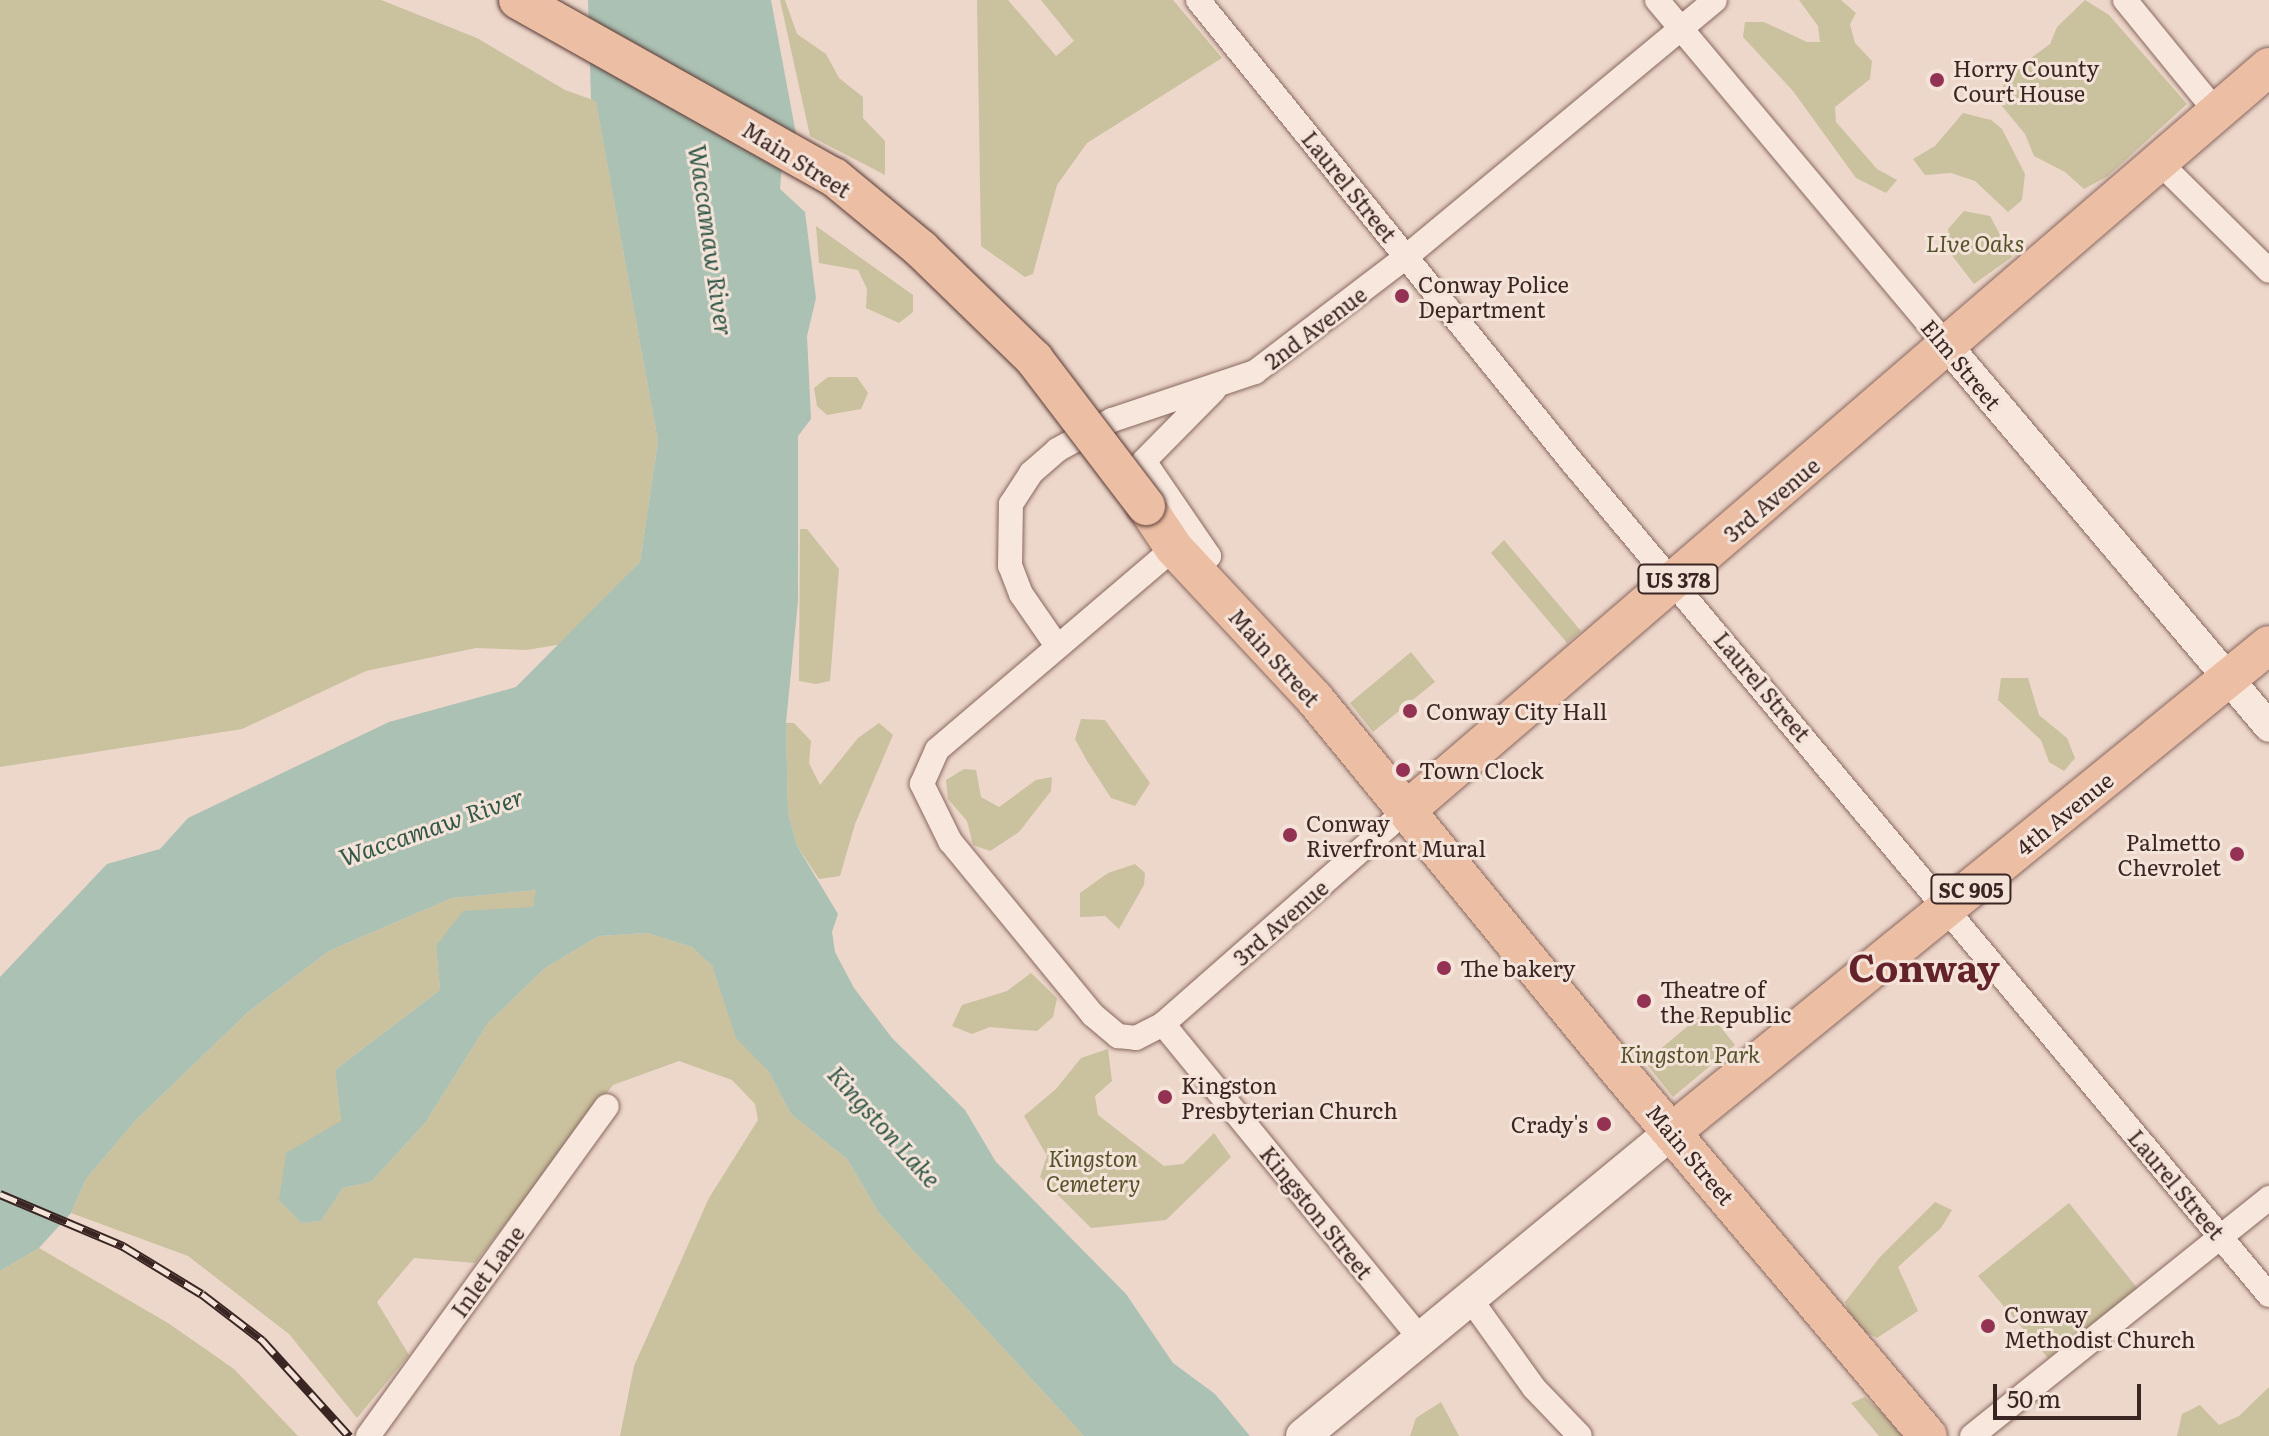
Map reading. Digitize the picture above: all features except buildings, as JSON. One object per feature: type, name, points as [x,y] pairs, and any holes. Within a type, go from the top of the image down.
[{"type":"main road","name":"Main Street","points":[[518,0],[834,177],[921,249],[1034,359],[1185,559],[1314,698],[1928,1436]]},
{"type":"main road","name":"3rd Avenue","points":[[1407,810],[1949,348],[2269,67]]},
{"type":"main road","name":"4th Avenue","points":[[1672,1132],[2269,645]]},
{"type":"main road","name":"SC 905","points":[[1314,1428],[1672,1132]]},
{"type":"street","name":"Laurel Street","points":[[1198,0],[1572,462],[1949,908],[2269,1295]]},
{"type":"street","name":"Elm Street","points":[[1657,0],[2269,727]]},
{"type":"street","name":"2nd Avenue","points":[[1057,646],[1021,594],[1010,566],[1011,504],[1031,473],[1057,450],[1112,420],[1216,388],[1255,372],[1407,256],[1715,0]]},
{"type":"street","points":[[2125,0],[2217,113]]},
{"type":"street","points":[[2160,163],[2269,271]]},
{"type":"street","points":[[1163,1024],[1136,1038],[1118,1036],[1093,1015],[950,841],[922,784],[937,750],[1057,646],[1185,559],[1209,556],[1176,501],[1144,461],[1216,388]]},
{"type":"street","name":"3rd Avenue","points":[[1163,1024],[1407,810]]},
{"type":"street","name":"Kingston Street","points":[[1163,1024],[1422,1340]]},
{"type":"street","name":"Inlet Lane","points":[[368,1436],[607,1106]]},
{"type":"street","points":[[1972,1436],[2269,1198]]},
{"type":"street","points":[[1471,1300],[1534,1388],[1580,1436]]},
{"type":"green space","points":[[0,0],[381,0],[477,38],[565,90],[596,101],[658,441],[640,562],[563,644],[526,650],[476,648],[366,671],[242,729],[0,767]]},
{"type":"green space","points":[[780,0],[785,0],[797,34],[826,54],[839,78],[863,97],[863,118],[885,141],[885,175],[810,136]]},
{"type":"green space","points":[[977,0],[1008,0],[1056,56],[1074,41],[1041,0],[1173,0],[1222,58],[1087,143],[1057,185],[1033,274],[1025,277],[981,246]]},
{"type":"green space","points":[[1799,0],[1841,0],[1856,13],[1850,24],[1855,43],[1872,61],[1870,79],[1835,107],[1836,122],[1877,169],[1897,180],[1886,193],[1856,178],[1793,91],[1743,37],[1745,22],[1764,22],[1807,42],[1820,42],[1818,26]]},
{"type":"green space","points":[[2085,0],[2109,15],[2187,104],[2108,176],[2084,189],[2065,172],[2034,156],[2025,134],[2002,106],[2001,89],[2015,70],[2050,44],[2057,27]]},
{"type":"green space","points":[[1963,113],[1991,120],[2002,129],[2025,174],[2022,200],[2008,212],[1975,181],[1951,173],[1925,175],[1913,159],[1935,146]]},
{"type":"green space","name":"LIve Oaks","points":[[1964,211],[1990,216],[2012,257],[1974,284],[1950,253],[1948,229]]},
{"type":"green space","points":[[816,226],[913,295],[913,312],[899,323],[866,308],[867,289],[858,270],[819,263]]},
{"type":"green space","points":[[828,377],[857,377],[868,393],[861,409],[827,415],[817,406],[814,388]]},
{"type":"green space","points":[[800,529],[807,529],[839,569],[830,681],[816,684],[799,681]]},
{"type":"green space","points":[[1504,540],[1581,631],[1567,643],[1491,553]]},
{"type":"green space","points":[[1411,652],[1435,682],[1373,732],[1350,703]]},
{"type":"green space","points":[[2001,678],[2028,678],[2039,715],[2067,738],[2075,758],[2064,771],[2049,762],[2041,740],[1998,700]]},
{"type":"green space","points":[[1081,719],[1105,720],[1150,783],[1135,806],[1111,798],[1087,761],[1075,739]]},
{"type":"green space","points":[[786,723],[794,723],[811,741],[809,763],[820,785],[858,738],[879,723],[893,735],[855,824],[840,876],[819,879],[797,846],[788,812]]},
{"type":"green space","points":[[964,769],[976,770],[981,797],[999,807],[1036,780],[1052,777],[1051,791],[1019,832],[990,851],[973,845],[967,821],[948,799],[946,780]]},
{"type":"green space","points":[[1135,864],[1145,873],[1144,885],[1119,929],[1105,916],[1080,917],[1080,893],[1108,873]]},
{"type":"green space","points":[[537,890],[533,907],[436,946],[440,990],[335,1070],[341,1121],[279,1200],[301,1223],[321,1221],[343,1188],[371,1182],[425,1123],[488,1023],[545,968],[599,936],[647,933],[692,947],[712,966],[736,1037],[769,1072],[791,1114],[847,1159],[879,1213],[1084,1436],[620,1436],[634,1366],[709,1198],[758,1120],[755,1104],[732,1080],[679,1061],[613,1085],[475,1263],[414,1258],[377,1302],[409,1355],[357,1418],[289,1334],[188,1256],[71,1213],[86,1179],[135,1121],[248,1012],[329,951],[452,898]]},
{"type":"green space","points":[[1031,973],[1057,998],[1053,1017],[1037,1031],[990,1027],[972,1034],[952,1026],[962,1005],[1007,991]]},
{"type":"green space","name":"Kingston Park","points":[[1707,1010],[1735,1045],[1673,1097],[1645,1062]]},
{"type":"green space","name":"Kingston Cemetery","points":[[1108,1049],[1112,1081],[1095,1096],[1098,1115],[1164,1166],[1183,1164],[1214,1133],[1231,1157],[1166,1220],[1091,1228],[1040,1177],[1047,1156],[1024,1116],[1056,1089],[1081,1058]]},
{"type":"green space","points":[[1935,1202],[1952,1210],[1941,1228],[1898,1267],[1918,1311],[1877,1338],[1855,1327],[1845,1302],[1880,1257]]},
{"type":"green space","points":[[2069,1203],[2138,1289],[2048,1358],[1978,1276]]},
{"type":"green space","points":[[39,1248],[168,1323],[234,1369],[298,1436],[0,1436],[0,1271]]},
{"type":"green space","points":[[2269,1387],[2269,1436],[2177,1436],[2182,1414],[2200,1405],[2219,1425],[2239,1416]]},
{"type":"green space","points":[[1865,1397],[1905,1436],[1879,1436],[1851,1403]]},
{"type":"green space","points":[[1441,1402],[1459,1436],[1410,1436],[1416,1418]]},
{"type":"water","points":[[588,0],[771,0],[796,134],[783,151],[780,189],[805,212],[816,298],[807,336],[811,419],[798,436],[798,601],[786,723],[788,812],[797,846],[838,914],[832,932],[835,952],[854,988],[892,1038],[965,1110],[996,1162],[1126,1294],[1173,1363],[1215,1394],[1250,1436],[1084,1436],[879,1213],[847,1159],[791,1114],[769,1072],[736,1038],[712,966],[692,947],[647,933],[599,936],[545,968],[488,1023],[425,1123],[371,1182],[343,1188],[321,1221],[301,1223],[279,1200],[286,1153],[341,1121],[335,1070],[440,990],[436,946],[463,911],[533,907],[536,890],[452,898],[329,951],[248,1012],[135,1121],[86,1179],[71,1213],[39,1248],[0,1271],[0,977],[107,864],[160,849],[188,818],[389,722],[516,687],[640,562],[658,441],[596,102],[591,99]]},
{"type":"railway","points":[[0,1194],[123,1246],[202,1294],[262,1340],[349,1436]]},
{"type":"place","name":"Horry County Court House","points":[[1937,80]]},
{"type":"place","name":"Conway Police Department","points":[[1402,296]]},
{"type":"place","name":"Conway City Hall","points":[[1410,711]]},
{"type":"place","name":"Town Clock","points":[[1403,770]]},
{"type":"place","name":"Conway Riverfront Mural","points":[[1290,835]]},
{"type":"place","name":"Palmetto Chevrolet","points":[[2237,854]]},
{"type":"place","name":"The bakery","points":[[1444,968]]},
{"type":"place","name":"Theatre of the Republic","points":[[1644,1001]]},
{"type":"place","name":"Kingston Presbyterian Church","points":[[1165,1097]]},
{"type":"place","name":"Crady's","points":[[1604,1124]]},
{"type":"place","name":"Conway Methodist Church","points":[[1988,1326]]},
{"type":"district","name":"Conway","points":[[1924,966]]},
{"type":"water label","name":"Waccamaw River","points":[[712,240]]},
{"type":"water label","name":"Waccamaw River","points":[[431,826]]},
{"type":"water label","name":"Kingston Lake","points":[[885,1126]]}]
